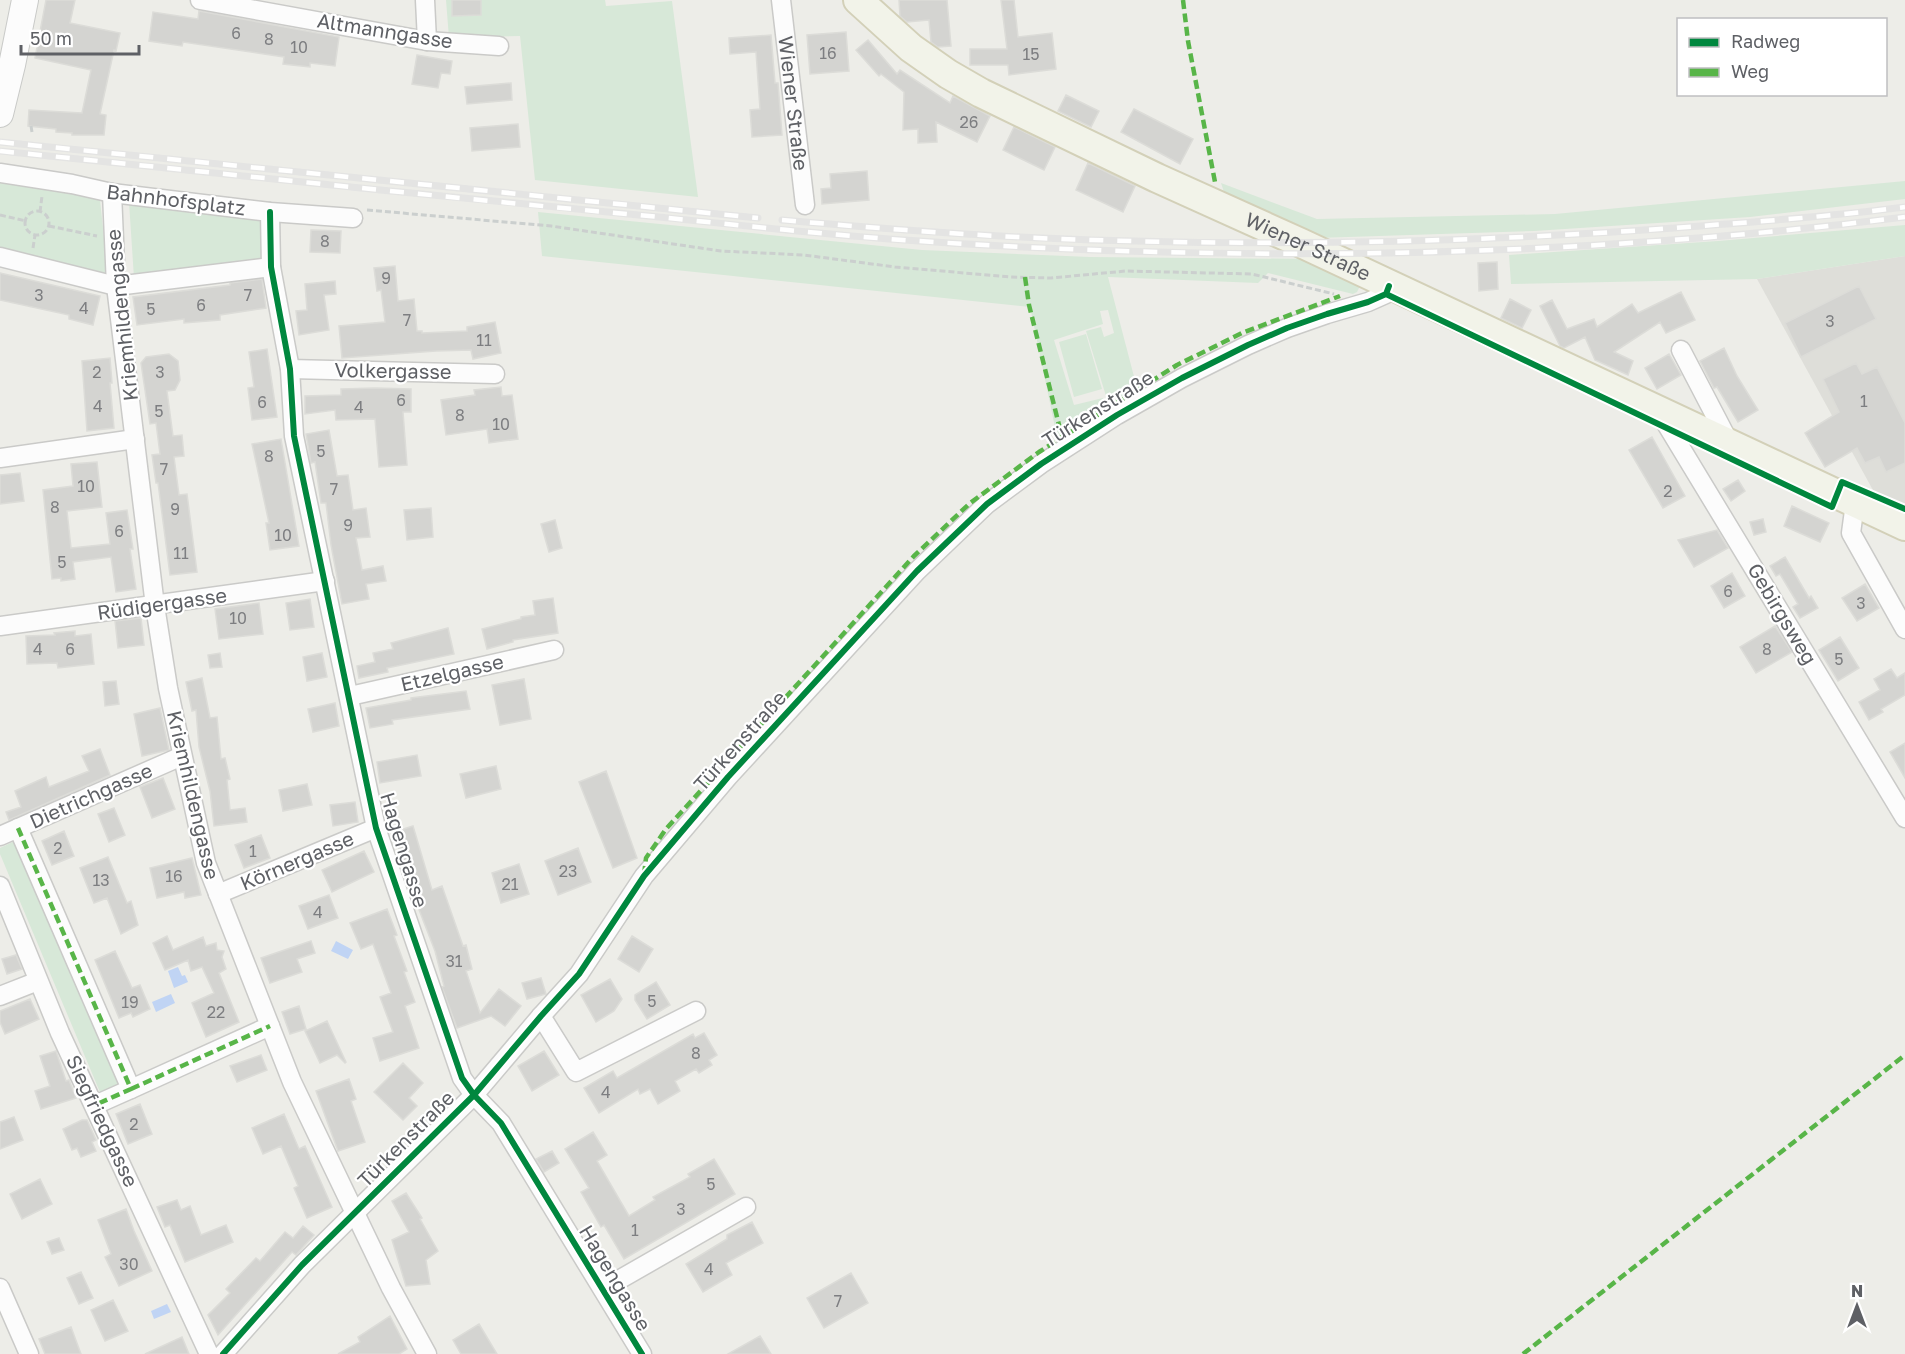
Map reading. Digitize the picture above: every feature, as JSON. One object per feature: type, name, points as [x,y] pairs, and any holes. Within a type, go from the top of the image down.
[{"type":"main road","name":"Wiener Straße","points":[[858,0],[911,48],[948,74],[981,93],[1157,178],[1301,243],[1378,294],[1659,412],[1905,526]]},
{"type":"street","points":[[0,114],[25,0]]},
{"type":"street","name":"Altmanngasse","points":[[200,0],[254,5],[427,41],[499,46]]},
{"type":"street","points":[[425,0],[427,41]]},
{"type":"street","name":"Wiener Straße","points":[[780,0],[805,205]]},
{"type":"street","name":"Bahnhofsplatz","points":[[0,173],[72,184],[112,194],[270,212],[353,218]]},
{"type":"street","name":"Kriemhildengasse","points":[[112,194],[116,286],[155,606],[168,687],[206,862],[292,1082],[391,1288],[427,1354]]},
{"type":"street","name":"Hagengasse","points":[[270,212],[271,267],[290,369],[294,436],[376,828],[462,1078],[474,1095],[501,1123],[642,1354]]},
{"type":"street","points":[[0,257],[116,286],[271,267]]},
{"type":"street","name":"Türkenstraße","points":[[223,1354],[302,1265],[474,1095],[579,974],[644,876],[728,777],[917,571],[987,504],[1041,464],[1173,382],[1287,328],[1378,294]]},
{"type":"street","points":[[1681,350],[1731,446]]},
{"type":"street","name":"Volkergasse","points":[[290,369],[495,374]]},
{"type":"street","name":"Gebirgsweg","points":[[1659,412],[1905,818]]},
{"type":"street","points":[[0,458],[135,439]]},
{"type":"street","points":[[1855,504],[1851,533],[1905,629]]},
{"type":"street","name":"Rüdigergasse","points":[[0,626],[325,581]]},
{"type":"street","name":"Etzelgasse","points":[[350,696],[554,650]]},
{"type":"street","name":"Dietrichgasse","points":[[0,836],[182,756]]},
{"type":"street","points":[[18,828],[131,1089]]},
{"type":"street","name":"Körnergasse","points":[[218,894],[376,828]]},
{"type":"street","name":"Siegfriedgasse","points":[[0,886],[38,981],[209,1354]]},
{"type":"street","points":[[0,996],[38,981]]},
{"type":"street","points":[[541,1016],[576,1072],[696,1011]]},
{"type":"street","points":[[95,1105],[270,1026]]},
{"type":"street","points":[[603,1289],[746,1207]]},
{"type":"street","points":[[0,1288],[29,1354]]},
{"type":"path","points":[[31,126],[32,132]]},
{"type":"path","points":[[353,218],[365,209],[551,226],[721,251],[804,255],[895,267],[1011,277],[1051,278],[1126,271],[1251,274],[1378,294]]},
{"type":"path","points":[[40,212],[46,216],[49,226],[45,232],[35,235],[28,231],[26,220],[29,214],[40,212]]},
{"type":"path","points":[[0,215],[26,220]]},
{"type":"path","points":[[49,226],[114,239]]},
{"type":"shaded area","points":[[1905,256],[1905,508],[1874,492],[1757,279]]},
{"type":"green space","points":[[446,0],[605,0],[606,6],[672,1],[698,197],[535,180],[520,36],[449,38]]},
{"type":"green space","points":[[1905,181],[1905,199],[1750,217],[1534,231],[1317,238],[1225,195],[1221,183],[1317,219],[1555,214]]},
{"type":"green space","points":[[0,182],[47,187],[100,200],[108,275],[0,250]]},
{"type":"green space","points":[[129,202],[261,218],[265,262],[134,278]]},
{"type":"green space","points":[[538,212],[922,250],[1090,257],[1314,259],[1361,284],[1357,292],[1353,294],[1268,273],[1258,283],[1108,277],[1137,388],[1121,397],[1119,392],[1106,396],[1086,331],[1101,327],[1104,337],[1114,333],[1108,310],[1100,311],[1103,324],[1054,340],[1074,405],[1103,398],[1108,405],[1057,437],[1030,307],[542,256]]},
{"type":"green space","points":[[1905,225],[1905,256],[1757,279],[1511,284],[1509,255],[1718,241]]},
{"type":"green space","points":[[1086,334],[1102,389],[1074,397],[1059,342]]},
{"type":"green space","points":[[19,839],[123,1088],[102,1097],[0,854],[0,848]]},
{"type":"water","points":[[336,941],[353,950],[348,959],[331,951]]},
{"type":"water","points":[[178,967],[188,982],[174,988],[168,971]]},
{"type":"water","points":[[171,994],[175,1003],[156,1012],[152,1002]]},
{"type":"water","points":[[167,1304],[171,1312],[154,1319],[151,1311]]},
{"type":"building","points":[[46,0],[75,0],[70,23],[120,33],[100,114],[106,115],[104,135],[72,135],[72,133],[56,132],[56,129],[28,126],[29,110],[82,113],[91,70],[35,58]]},
{"type":"building","points":[[452,0],[481,0],[481,15],[452,16]]},
{"type":"building","points":[[899,0],[947,0],[951,46],[938,47],[931,42],[929,20],[907,22],[900,16]]},
{"type":"building","points":[[1001,0],[1014,0],[1018,37],[1052,33],[1056,69],[1009,75],[1008,65],[970,65],[970,49],[1007,49]]},
{"type":"building","points":[[199,11],[339,37],[335,66],[310,63],[310,67],[283,64],[284,57],[183,42],[182,46],[149,41],[153,12],[198,19]]},
{"type":"building","points":[[846,32],[849,71],[810,74],[807,35]]},
{"type":"building","points":[[771,35],[782,135],[752,137],[750,110],[760,109],[756,52],[730,54],[729,38]]},
{"type":"building","points":[[868,40],[897,74],[900,70],[950,103],[953,96],[990,116],[977,142],[936,122],[937,142],[918,143],[918,129],[903,130],[904,92],[881,74],[879,76],[856,50]]},
{"type":"building","points":[[417,55],[452,61],[450,74],[441,73],[438,88],[412,84]]},
{"type":"building","points":[[511,83],[512,100],[467,104],[465,87]]},
{"type":"building","points":[[1066,95],[1099,111],[1091,127],[1058,111]]},
{"type":"building","points":[[1134,109],[1193,139],[1180,164],[1121,132]]},
{"type":"building","points":[[518,124],[520,147],[472,151],[470,128]]},
{"type":"building","points":[[1014,127],[1055,147],[1044,170],[1003,150]]},
{"type":"building","points":[[1088,163],[1135,186],[1123,212],[1076,190]]},
{"type":"building","points":[[867,171],[869,200],[822,204],[821,189],[831,188],[830,174]]},
{"type":"building","points":[[311,230],[341,231],[340,253],[310,252]]},
{"type":"building","points":[[1497,262],[1498,289],[1479,291],[1478,263]]},
{"type":"building","points":[[395,266],[398,301],[414,299],[417,331],[422,331],[422,333],[467,331],[467,327],[495,322],[501,353],[473,359],[471,350],[342,358],[339,326],[385,322],[381,290],[377,291],[374,268]]},
{"type":"building","points":[[0,273],[100,296],[93,325],[69,319],[69,315],[0,300]]},
{"type":"building","points":[[262,279],[266,308],[220,315],[220,320],[184,323],[184,319],[137,325],[133,297]]},
{"type":"building","points":[[335,281],[336,294],[324,295],[329,330],[299,335],[296,311],[307,310],[305,284]]},
{"type":"building","points":[[1859,286],[1876,319],[1801,357],[1785,323]]},
{"type":"building","points":[[1681,292],[1695,320],[1666,333],[1660,322],[1614,352],[1633,361],[1628,375],[1595,360],[1585,337],[1564,348],[1560,346],[1540,306],[1552,300],[1567,329],[1594,319],[1597,327],[1632,304],[1638,313]]},
{"type":"building","points":[[1510,299],[1531,310],[1522,328],[1501,318]]},
{"type":"building","points":[[1724,348],[1737,376],[1758,410],[1738,422],[1717,387],[1714,388],[1700,361]]},
{"type":"building","points":[[267,349],[277,417],[252,420],[248,388],[254,387],[249,352]]},
{"type":"building","points":[[169,354],[178,361],[180,380],[175,390],[167,391],[173,436],[182,435],[184,456],[174,457],[179,495],[187,494],[197,572],[170,575],[152,455],[160,454],[156,423],[150,424],[141,363],[146,357]]},
{"type":"building","points":[[1669,354],[1681,375],[1657,389],[1645,368]]},
{"type":"building","points":[[110,358],[114,428],[87,431],[82,361]]},
{"type":"building","points":[[1856,363],[1862,374],[1877,367],[1905,423],[1905,463],[1886,472],[1879,457],[1865,463],[1857,448],[1825,467],[1805,433],[1839,412],[1823,379]]},
{"type":"building","points":[[501,387],[502,396],[512,395],[518,439],[489,443],[487,429],[446,435],[441,400],[475,395],[474,390]]},
{"type":"building","points":[[341,389],[411,389],[411,412],[403,412],[407,465],[379,467],[375,419],[336,420],[335,410],[305,414],[305,396],[341,395]]},
{"type":"building","points":[[329,430],[337,476],[348,475],[353,510],[366,508],[370,537],[356,538],[362,570],[383,566],[386,581],[366,584],[369,599],[342,604],[326,503],[321,503],[315,462],[311,463],[306,434]]},
{"type":"building","points":[[1652,437],[1685,496],[1663,508],[1629,450]]},
{"type":"building","points":[[281,439],[299,546],[270,550],[266,523],[269,523],[252,444]]},
{"type":"building","points":[[97,462],[102,507],[67,511],[71,548],[110,544],[106,513],[127,510],[136,589],[116,592],[111,557],[73,562],[75,579],[61,581],[61,578],[52,579],[43,490],[73,486],[71,464]]},
{"type":"building","points":[[20,473],[24,501],[0,504],[0,475]]},
{"type":"building","points":[[1738,480],[1745,491],[1731,501],[1723,489]]},
{"type":"building","points":[[1792,506],[1829,523],[1820,542],[1784,526]]},
{"type":"building","points":[[431,508],[433,537],[407,540],[404,510]]},
{"type":"building","points":[[1763,519],[1766,532],[1754,535],[1750,522]]},
{"type":"building","points":[[555,520],[562,548],[549,552],[541,524]]},
{"type":"building","points":[[1717,530],[1728,548],[1694,567],[1678,540]]},
{"type":"building","points":[[1785,557],[1809,598],[1811,596],[1818,608],[1800,618],[1793,607],[1798,604],[1780,574],[1776,576],[1770,566]]},
{"type":"building","points":[[1732,573],[1745,596],[1724,608],[1711,586]]},
{"type":"building","points":[[1865,584],[1879,608],[1857,621],[1842,598]]},
{"type":"building","points":[[553,598],[558,633],[513,640],[513,642],[487,649],[482,629],[535,615],[533,601]]},
{"type":"building","points":[[310,599],[314,627],[290,630],[286,603]]},
{"type":"building","points":[[259,603],[263,634],[219,639],[215,609]]},
{"type":"building","points":[[141,618],[144,645],[118,648],[115,621]]},
{"type":"building","points":[[1775,626],[1792,652],[1756,673],[1740,647]]},
{"type":"building","points":[[448,628],[454,654],[387,668],[388,672],[359,678],[357,666],[375,662],[373,653],[393,649],[391,643]]},
{"type":"building","points":[[75,631],[75,636],[91,634],[94,664],[58,668],[57,663],[27,664],[26,636],[55,635],[54,633]]},
{"type":"building","points":[[1840,637],[1859,668],[1838,681],[1819,650]]},
{"type":"building","points":[[220,653],[222,667],[210,668],[208,655]]},
{"type":"building","points":[[322,653],[327,677],[307,681],[303,657]]},
{"type":"building","points":[[1891,669],[1897,678],[1905,673],[1905,695],[1881,709],[1883,712],[1869,720],[1859,702],[1880,690],[1874,679]]},
{"type":"building","points":[[202,678],[210,718],[217,717],[221,759],[225,758],[230,779],[227,780],[230,810],[245,808],[247,822],[214,826],[210,791],[199,747],[196,710],[192,711],[186,682]]},
{"type":"building","points":[[524,679],[531,719],[500,725],[492,685]]},
{"type":"building","points":[[116,681],[119,704],[105,706],[103,682]]},
{"type":"building","points":[[466,691],[470,709],[392,720],[393,724],[370,728],[366,708],[411,700],[411,698]]},
{"type":"building","points":[[335,703],[339,726],[313,732],[308,709]]},
{"type":"building","points":[[160,708],[169,750],[142,756],[134,714]]},
{"type":"building","points":[[1905,743],[1905,778],[1890,752]]},
{"type":"building","points":[[100,749],[110,775],[9,820],[6,812],[21,807],[15,791],[46,777],[49,787],[89,771],[82,756]]},
{"type":"building","points":[[417,755],[421,776],[380,783],[377,762]]},
{"type":"building","points":[[496,766],[501,789],[466,798],[460,774]]},
{"type":"building","points":[[606,771],[637,858],[613,868],[579,782]]},
{"type":"building","points":[[163,778],[175,809],[152,818],[140,787]]},
{"type":"building","points":[[307,784],[312,805],[283,811],[279,790]]},
{"type":"building","points":[[355,802],[358,822],[333,826],[330,805]]},
{"type":"building","points":[[114,808],[125,835],[109,842],[98,814]]},
{"type":"building","points":[[413,826],[432,890],[442,886],[463,946],[466,945],[472,969],[466,971],[480,1013],[499,989],[521,1006],[505,1026],[491,1016],[457,1028],[442,987],[444,986],[435,951],[411,889],[394,832]]},
{"type":"building","points":[[64,831],[74,856],[52,865],[42,841]]},
{"type":"building","points":[[261,835],[270,858],[244,868],[235,845]]},
{"type":"building","points":[[578,848],[591,882],[558,895],[545,861]]},
{"type":"building","points":[[364,851],[374,872],[332,892],[322,870]]},
{"type":"building","points":[[108,857],[127,903],[131,901],[138,925],[121,934],[107,898],[94,903],[80,868]]},
{"type":"building","points":[[192,858],[201,895],[185,898],[184,892],[157,898],[150,868]]},
{"type":"building","points":[[519,864],[529,894],[501,903],[492,873]]},
{"type":"building","points":[[329,895],[338,918],[308,929],[299,906]]},
{"type":"building","points":[[387,909],[397,935],[394,936],[415,1002],[405,1006],[419,1048],[380,1061],[373,1038],[393,1032],[380,997],[391,993],[373,944],[361,949],[350,923]]},
{"type":"building","points":[[167,936],[173,950],[203,937],[206,946],[216,943],[217,950],[224,951],[222,957],[226,969],[219,973],[239,1022],[206,1037],[192,1003],[214,993],[202,967],[191,971],[188,960],[165,970],[153,943]]},
{"type":"building","points":[[632,936],[653,949],[639,972],[618,959]]},
{"type":"building","points":[[311,941],[315,953],[297,959],[302,972],[270,983],[261,958]]},
{"type":"building","points":[[115,951],[132,988],[140,985],[150,1009],[133,1017],[131,1013],[119,1018],[95,960]]},
{"type":"building","points":[[16,955],[22,969],[7,974],[2,959]]},
{"type":"building","points":[[541,978],[546,994],[527,999],[522,983]]},
{"type":"building","points":[[610,979],[622,999],[614,1011],[596,1022],[581,995]]},
{"type":"building","points":[[656,982],[670,1005],[647,1019],[635,1000],[635,995]]},
{"type":"building","points":[[30,999],[39,1019],[5,1034],[0,1022],[0,1011]]},
{"type":"building","points":[[299,1006],[306,1029],[290,1034],[282,1012]]},
{"type":"building","points":[[327,1021],[345,1063],[337,1055],[320,1063],[305,1031]]},
{"type":"building","points":[[704,1033],[717,1055],[709,1060],[712,1065],[699,1073],[696,1069],[675,1081],[680,1091],[658,1104],[650,1089],[640,1094],[638,1089],[599,1113],[584,1088],[613,1071],[617,1078],[693,1034],[695,1038]]},
{"type":"building","points":[[56,1051],[66,1081],[69,1080],[76,1098],[41,1109],[35,1091],[50,1086],[40,1056]]},
{"type":"building","points":[[544,1051],[559,1075],[532,1091],[518,1066]]},
{"type":"building","points":[[261,1055],[267,1070],[237,1082],[230,1066]]},
{"type":"building","points":[[403,1063],[423,1083],[409,1098],[417,1106],[403,1120],[374,1092]]},
{"type":"building","points":[[349,1079],[356,1099],[351,1101],[365,1142],[338,1151],[316,1091]]},
{"type":"building","points":[[140,1104],[152,1134],[128,1144],[116,1114]]},
{"type":"building","points":[[284,1114],[299,1149],[305,1146],[332,1207],[307,1218],[294,1188],[298,1186],[281,1146],[263,1154],[252,1128]]},
{"type":"building","points":[[14,1117],[23,1140],[0,1149],[0,1122]]},
{"type":"building","points":[[87,1120],[96,1140],[92,1142],[96,1151],[81,1157],[77,1148],[72,1150],[63,1129]]},
{"type":"building","points":[[593,1132],[607,1155],[597,1161],[629,1216],[655,1200],[653,1197],[690,1177],[688,1174],[714,1159],[735,1194],[624,1259],[604,1225],[601,1227],[581,1192],[589,1188],[565,1149]]},
{"type":"building","points":[[552,1151],[559,1163],[544,1172],[536,1159]]},
{"type":"building","points":[[40,1179],[52,1204],[22,1219],[10,1194]]},
{"type":"building","points":[[406,1193],[422,1218],[420,1219],[438,1251],[426,1260],[430,1284],[406,1286],[392,1240],[409,1232],[392,1201]]},
{"type":"building","points":[[177,1200],[181,1210],[190,1206],[201,1235],[226,1225],[233,1242],[185,1262],[170,1225],[165,1227],[157,1207]]},
{"type":"building","points":[[126,1209],[152,1271],[119,1286],[105,1257],[111,1254],[98,1220]]},
{"type":"building","points":[[752,1222],[763,1243],[726,1263],[732,1275],[703,1292],[686,1264],[727,1239],[727,1235]]},
{"type":"building","points":[[303,1226],[314,1235],[296,1255],[292,1252],[218,1335],[208,1315],[230,1293],[226,1289],[256,1258],[260,1261],[285,1232],[293,1238]]},
{"type":"building","points":[[59,1238],[64,1250],[52,1254],[47,1242]]},
{"type":"building","points":[[81,1272],[93,1298],[79,1304],[67,1278]]},
{"type":"building","points":[[851,1273],[868,1303],[824,1328],[807,1298]]},
{"type":"building","points":[[113,1300],[128,1331],[105,1341],[91,1310]]},
{"type":"building","points":[[390,1316],[407,1349],[399,1354],[338,1354],[360,1342],[358,1337]]},
{"type":"building","points":[[479,1324],[497,1354],[461,1354],[453,1340]]},
{"type":"building","points":[[71,1327],[81,1354],[45,1354],[39,1339]]},
{"type":"building","points":[[760,1336],[771,1354],[728,1354]]},
{"type":"building","points":[[182,1337],[189,1354],[145,1354]]},
{"type":"railway","points":[[0,142],[758,218]]},
{"type":"railway","points":[[0,151],[831,234],[1016,247],[1143,252],[1270,254],[1525,249],[1652,242],[1905,217]]},
{"type":"railway","points":[[782,220],[1053,239],[1311,243],[1456,240],[1602,233],[1790,219],[1905,207]]},
{"type":"marked path","points":[[1183,0],[1188,41],[1215,182]]},
{"type":"marked path","points":[[1025,277],[1029,305],[1062,437]]},
{"type":"marked path","points":[[644,875],[646,858],[666,829],[914,556],[969,504],[1039,452],[1177,365],[1242,333],[1340,296]]},
{"type":"marked path","points":[[18,828],[131,1089],[95,1105]]},
{"type":"marked path","points":[[131,1089],[270,1026]]},
{"type":"marked path","points":[[1523,1354],[1905,1055]]},
{"type":"cycle path","points":[[270,212],[271,267],[290,369],[294,436],[376,828],[462,1078],[474,1095],[501,1123],[642,1354]]},
{"type":"cycle path","points":[[223,1354],[302,1265],[474,1095],[579,974],[644,876],[728,777],[917,571],[987,504],[1041,464],[1117,415],[1182,378],[1287,328],[1368,302],[1386,294],[1389,286]]},
{"type":"cycle path","points":[[1386,294],[1832,507],[1842,482],[1905,509]]}]
